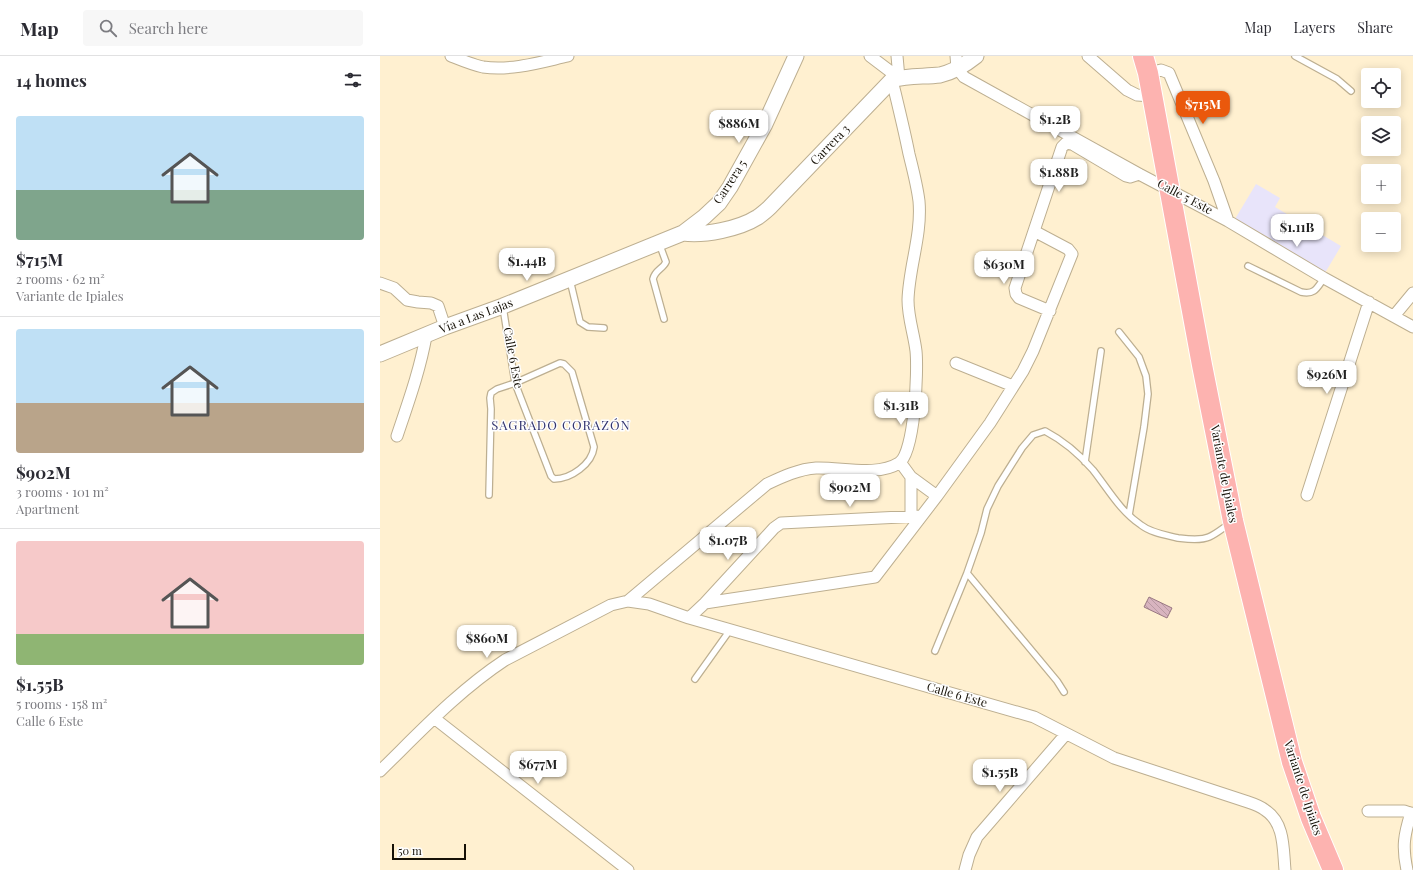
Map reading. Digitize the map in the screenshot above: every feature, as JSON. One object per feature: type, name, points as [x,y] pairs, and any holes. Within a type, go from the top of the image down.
[{"type":"highway","name":"Variante de Ipiales","points":[[1146,64],[1233,522],[1292,762],[1311,818],[1332,870]]},
{"type":"street","points":[[451,56],[483,67],[524,66],[568,56]]},
{"type":"street","name":"Carrera 5","points":[[683,233],[719,203],[730,187],[765,124],[796,56]]},
{"type":"street","points":[[870,56],[896,79],[941,74],[957,62],[976,56]]},
{"type":"street","points":[[380,771],[434,718],[489,671],[505,660],[611,605],[628,601],[767,484],[785,475],[814,468],[874,470],[887,468],[900,462],[908,450],[912,435],[914,416],[916,352],[908,302],[912,265],[919,230],[919,203],[916,178],[896,79],[896,56]]},
{"type":"street","points":[[1088,56],[1127,90],[1137,95],[1152,96]]},
{"type":"street","name":"Calle 5 Este","points":[[957,62],[964,77],[1139,174],[1228,220],[1324,278],[1413,327]]},
{"type":"street","points":[[1146,64],[1169,73],[1214,181],[1228,220]]},
{"type":"street","name":"Carrera 3","points":[[683,233],[706,234],[742,225],[758,218],[896,79]]},
{"type":"street","points":[[1050,311],[1018,298],[1014,288],[1062,147],[1066,143],[1072,144],[1126,176],[1130,177],[1139,174]]},
{"type":"street","points":[[705,604],[875,577],[916,516],[937,496],[990,422],[1023,371],[1033,351],[1072,254],[1068,249],[1034,231]]},
{"type":"street","name":"Vía a Las Lajas","points":[[380,354],[683,233]]},
{"type":"street","points":[[380,283],[394,288],[408,300],[431,303],[438,306],[445,327]]},
{"type":"street","points":[[1394,316],[1413,293]]},
{"type":"street","points":[[1307,496],[1369,302]]},
{"type":"street","points":[[396,436],[413,387],[426,336]]},
{"type":"street","points":[[956,363],[1013,386]]},
{"type":"street","points":[[900,462],[912,477],[937,496]]},
{"type":"street","points":[[912,477],[916,516]]},
{"type":"street","points":[[688,618],[705,604],[774,528],[781,523],[916,516]]},
{"type":"street","name":"Calle 6 Este","points":[[628,601],[649,604],[688,618],[1034,717],[1114,758],[1248,802],[1265,810],[1275,818],[1280,828],[1284,870]]},
{"type":"street","points":[[434,718],[628,870]]},
{"type":"street","points":[[965,870],[969,855],[977,837],[1066,734]]},
{"type":"street","points":[[1368,811],[1404,811],[1412,814],[1404,837],[1404,858],[1407,870]]},
{"type":"lane","points":[[1295,56],[1337,80],[1351,91]]},
{"type":"lane","points":[[659,243],[666,262],[655,272],[653,283],[664,319]]},
{"type":"lane","points":[[1248,266],[1302,292],[1313,292],[1324,278]]},
{"type":"lane","points":[[570,279],[580,322],[588,327],[604,328]]},
{"type":"lane","name":"Calle 6 Este","points":[[503,306],[515,383],[551,476],[554,479],[558,479],[573,474],[589,461],[594,454],[594,447],[572,372],[564,364],[560,363],[515,383]]},
{"type":"lane","points":[[1119,332],[1139,357],[1146,376],[1148,394],[1129,515]]},
{"type":"lane","points":[[1085,462],[1101,352]]},
{"type":"lane","points":[[489,495],[491,393],[497,389],[515,383]]},
{"type":"lane","points":[[935,651],[967,573],[981,533],[987,509],[998,486],[1022,448],[1034,435],[1045,431],[1056,437],[1093,470],[1121,508],[1141,526],[1155,532],[1184,539],[1208,538],[1233,522]]},
{"type":"lane","points":[[967,573],[1058,681],[1064,692]]},
{"type":"lane","points":[[695,679],[730,630]]},
{"type":"shaded area","points":[[1256,184],[1280,198],[1275,207],[1341,246],[1325,273],[1235,219]]},
{"type":"building","points":[[1149,597],[1172,608],[1167,618],[1144,607]]},
{"type":"district","name":"SAGRADO CORAZÓN","points":[[561,425]]}]
